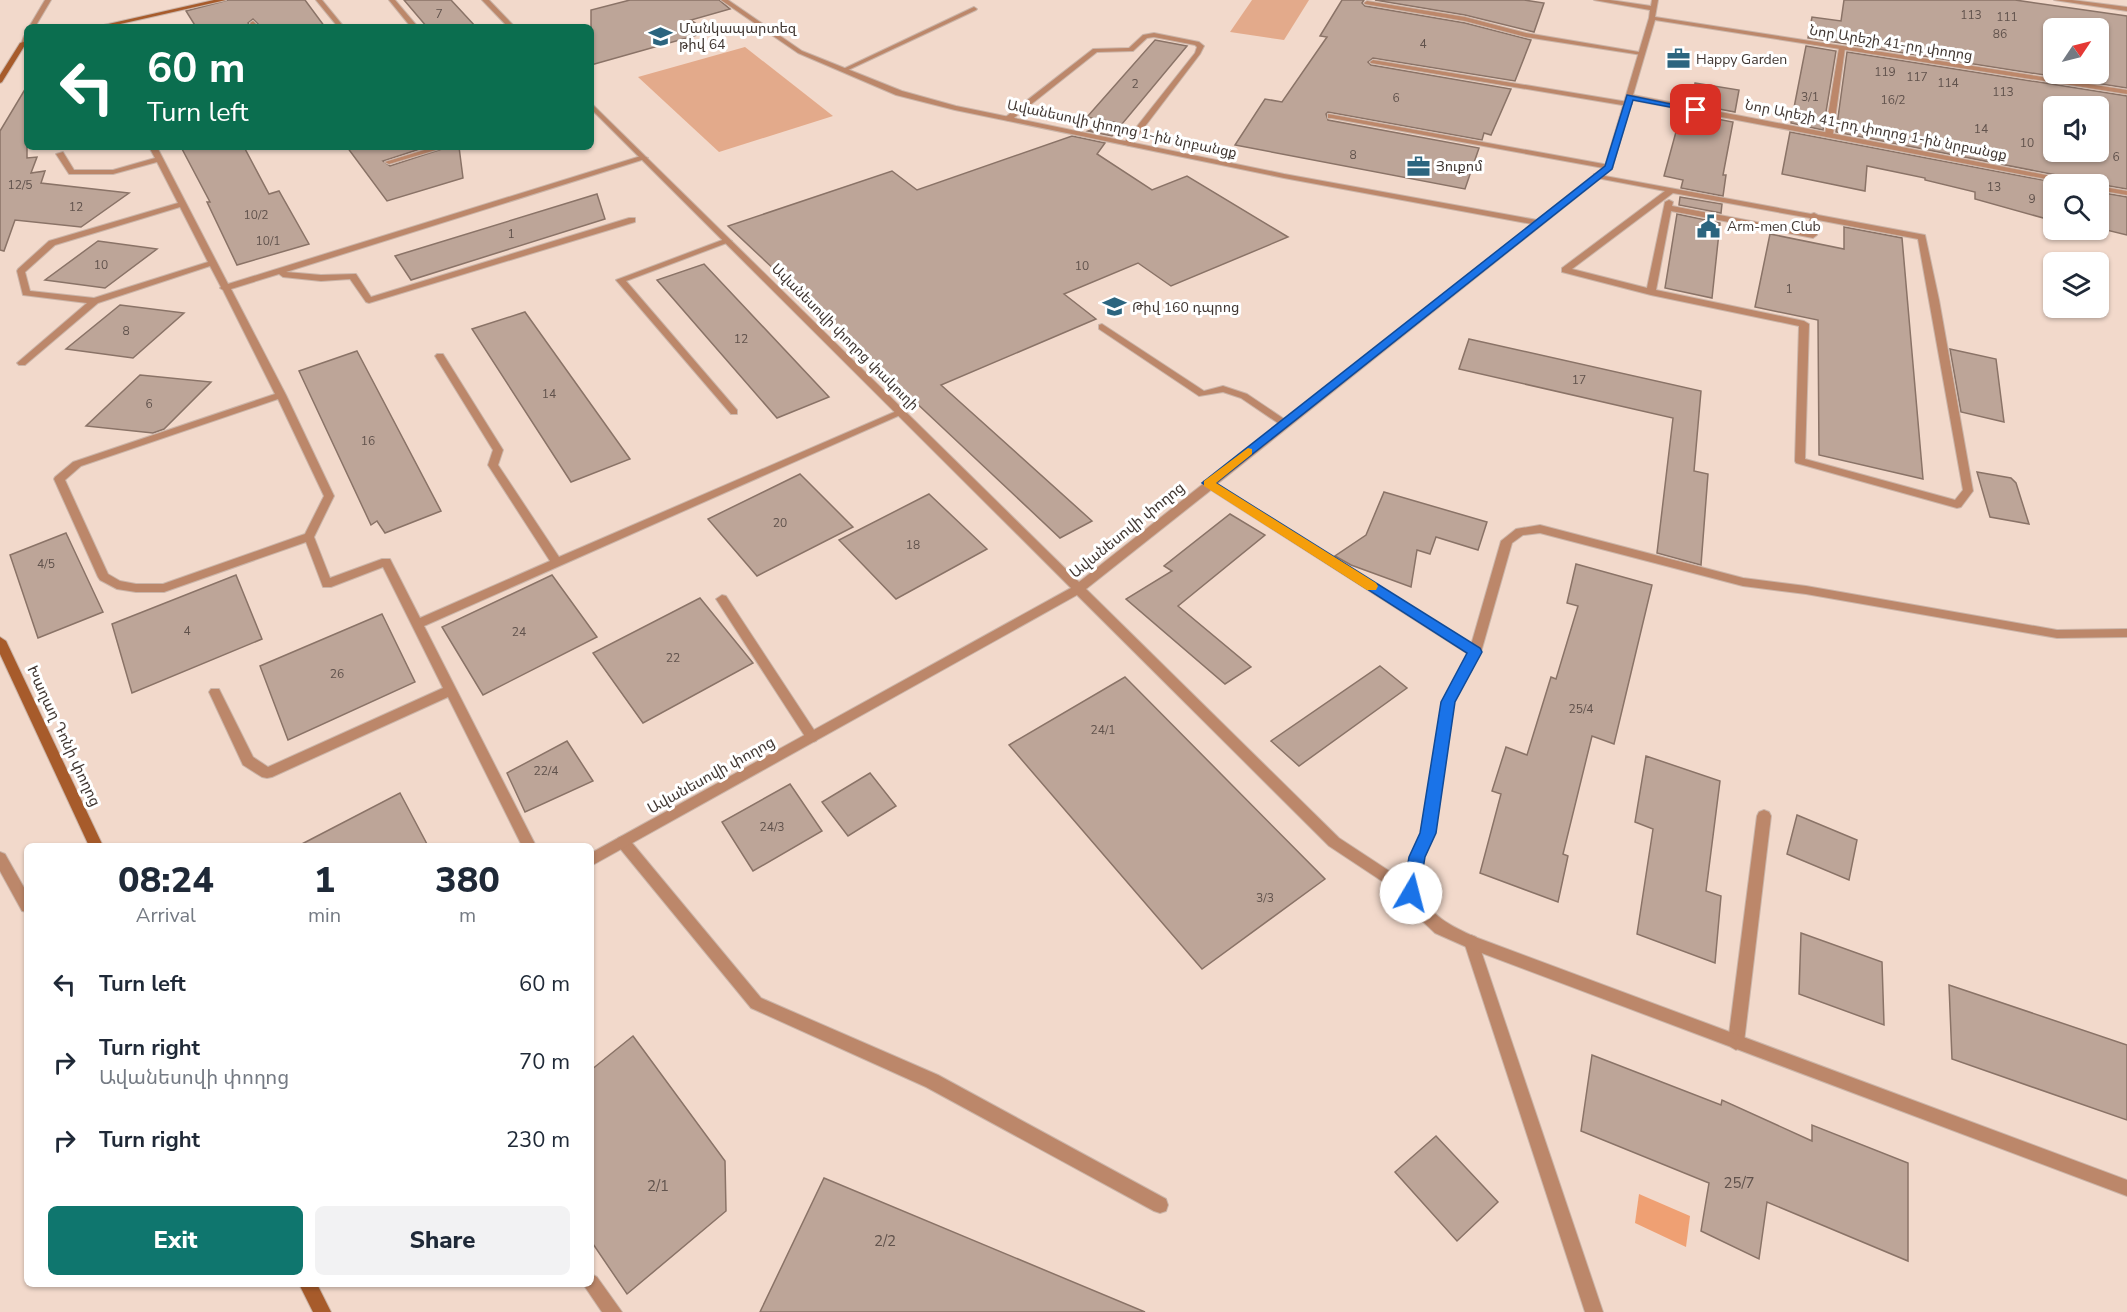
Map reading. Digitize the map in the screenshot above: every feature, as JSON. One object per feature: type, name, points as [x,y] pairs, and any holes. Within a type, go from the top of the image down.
[{"type":"street","points":[[34,24],[48,0]]},
{"type":"street","points":[[112,24],[223,0]]},
{"type":"street","points":[[319,0],[339,24]]},
{"type":"street","points":[[392,0],[413,24]]},
{"type":"street","points":[[484,0],[509,24]]},
{"type":"street","name":"Ավանեսովի փողոց 1-ին նրբանցք","points":[[724,0],[800,52],[899,93],[955,108],[1127,144],[1538,223]]},
{"type":"street","name":"Նոր Արեշի 41-րդ փողոց","points":[[1597,0],[1653,9],[1842,48],[2127,92]]},
{"type":"street","points":[[2057,0],[2127,9]]},
{"type":"street","points":[[1367,3],[1466,19],[1526,35],[1642,53]]},
{"type":"street","points":[[844,70],[974,9]]},
{"type":"street","points":[[1330,116],[1609,167],[1653,9]]},
{"type":"street","points":[[1007,119],[1095,50],[1131,50],[1145,36],[1154,35],[1197,43],[1201,46],[1198,53],[1127,144]]},
{"type":"street","points":[[0,81],[24,44]]},
{"type":"street","points":[[1829,134],[1842,48]]},
{"type":"street","name":"Նոր Արեշի 41-րդ փողոց 1-ին նրբանցք","points":[[1373,62],[1629,100],[1829,134],[2043,176]]},
{"type":"street","name":"Ավանեսովի փողոց փակուղի","points":[[594,108],[1334,842],[1411,893]]},
{"type":"street","points":[[154,150],[281,395],[329,496],[309,537],[164,588],[117,585],[104,577],[59,479],[77,464],[281,395]]},
{"type":"street","points":[[389,162],[431,150]]},
{"type":"street","points":[[60,154],[72,172],[114,172],[159,159]]},
{"type":"street","points":[[224,288],[644,158]]},
{"type":"street","name":"Ավանեսովի փողոց","points":[[594,858],[1080,588],[1208,483],[1609,167]]},
{"type":"street","points":[[1598,176],[1922,237],[1934,289],[1950,396],[1968,491],[1957,504],[1800,460],[1804,324],[1651,292],[1565,270],[1671,190]]},
{"type":"street","points":[[1651,292],[1671,190]]},
{"type":"street","points":[[2109,190],[2127,193]]},
{"type":"street","points":[[95,301],[26,293],[21,271],[52,243],[182,204]]},
{"type":"street","points":[[1668,208],[1813,235],[1814,215]]},
{"type":"street","points":[[276,273],[321,278],[353,276],[369,300],[632,220]]},
{"type":"street","points":[[728,241],[620,280],[734,412]]},
{"type":"street","points":[[22,363],[95,301],[212,263]]},
{"type":"street","points":[[1102,327],[1202,394],[1223,389],[1244,396],[1285,423]]},
{"type":"street","points":[[440,356],[498,450],[494,465],[557,563]]},
{"type":"street","points":[[417,624],[902,412]]},
{"type":"street","points":[[1208,483],[1475,652]]},
{"type":"street","points":[[2127,633],[2057,634],[1806,590],[1743,582],[1540,529],[1520,532],[1507,541],[1475,652],[1448,702],[1428,833],[1417,857],[1411,893],[1422,911],[1440,928],[1471,942],[2127,1188]]},
{"type":"street","points":[[309,537],[327,584],[386,562],[528,843]]},
{"type":"street","points":[[722,599],[812,737]]},
{"type":"street","name":"Խաղաղ Դոնի փողոց","points":[[0,641],[95,843]]},
{"type":"street","points":[[215,692],[248,761],[267,773],[450,690]]},
{"type":"street","points":[[1736,1042],[1764,816]]},
{"type":"street","points":[[623,842],[756,1003],[932,1081],[1160,1205]]},
{"type":"street","points":[[0,858],[24,901]]},
{"type":"street","points":[[1471,942],[1594,1312]]},
{"type":"street","points":[[310,1287],[322,1312]]},
{"type":"street","points":[[594,1287],[613,1312]]},
{"type":"shaded area","points":[[1252,0],[1309,0],[1284,40],[1230,32]]},
{"type":"shaded area","points":[[745,47],[833,116],[719,152],[638,77]]},
{"type":"shaded area","points":[[1639,1194],[1690,1216],[1686,1247],[1635,1223]]},
{"type":"building","points":[[228,0],[305,0],[323,24],[258,24],[253,19],[248,24],[194,24],[186,11]]},
{"type":"building","points":[[404,0],[451,0],[473,24],[424,24]]},
{"type":"building","name":"Մանկապարտեզ թիվ 64","points":[[630,0],[719,0],[730,9],[691,20],[708,32],[594,64],[594,24],[591,24],[591,10]]},
{"type":"building","points":[[1342,0],[1364,0],[1362,3],[1365,6],[1465,23],[1531,40],[1515,81],[1373,58],[1368,62],[1371,65],[1511,89],[1491,135],[1484,133],[1482,140],[1328,112],[1326,114],[1328,120],[1479,148],[1465,189],[1235,145],[1265,99],[1282,102],[1327,37],[1320,36]]},
{"type":"building","points":[[1375,0],[1524,0],[1544,3],[1534,32],[1465,15]]},
{"type":"building","points":[[1844,0],[2015,0],[2127,16],[2127,88],[2101,84],[2109,84],[2109,18],[2043,18],[2043,75],[1808,38],[1812,17],[1841,21]]},
{"type":"building","points":[[1155,40],[1187,46],[1112,136],[1088,131],[1113,122],[1087,117]]},
{"type":"building","points":[[1806,46],[1836,51],[1823,130],[1791,123]]},
{"type":"building","points":[[1847,52],[2127,96],[2127,189],[2109,186],[2109,174],[2051,174],[1836,132]]},
{"type":"building","points":[[1695,83],[1739,90],[1735,112],[1692,104]]},
{"type":"building","points":[[24,91],[24,150],[27,150],[27,158],[37,157],[31,173],[45,171],[41,183],[129,193],[81,227],[15,220],[4,251],[0,250],[0,131]]},
{"type":"building","points":[[1691,114],[1733,122],[1723,175],[1726,175],[1723,196],[1681,188],[1683,180],[1664,176],[1677,128],[1689,130]]},
{"type":"building","points":[[1790,132],[2043,180],[2043,218],[1975,199],[1975,192],[1925,180],[1925,178],[1867,166],[1865,191],[1782,174]]},
{"type":"building","points":[[1072,136],[1105,143],[1097,154],[1152,190],[1187,176],[1288,237],[1171,286],[1138,263],[1064,294],[1096,319],[941,385],[1092,521],[1060,538],[728,226],[892,171],[917,190]]},
{"type":"building","points":[[183,150],[246,150],[269,194],[279,191],[309,244],[237,265],[207,202],[210,202]]},
{"type":"building","points":[[349,150],[417,150],[383,161],[390,166],[439,150],[459,150],[463,178],[387,201]]},
{"type":"building","points":[[597,194],[605,219],[411,280],[395,256]]},
{"type":"building","points":[[2109,194],[2127,197],[2127,235],[2109,231]]},
{"type":"building","points":[[1680,197],[1722,204],[1721,213],[1679,205]]},
{"type":"building","points":[[1677,214],[1720,223],[1712,298],[1665,288]]},
{"type":"building","points":[[1844,227],[1902,238],[1923,479],[1819,455],[1818,320],[1755,307],[1770,234],[1844,249]]},
{"type":"building","points":[[98,241],[157,249],[105,288],[45,280]]},
{"type":"building","points":[[704,264],[829,397],[777,418],[657,280]]},
{"type":"building","points":[[120,305],[184,313],[133,358],[66,349]]},
{"type":"building","points":[[525,312],[630,459],[571,482],[472,329]]},
{"type":"building","points":[[1469,339],[1701,391],[1694,471],[1708,474],[1701,565],[1657,553],[1673,418],[1459,369]]},
{"type":"building","points":[[1950,349],[1996,359],[2004,422],[1961,412]]},
{"type":"building","points":[[357,351],[441,511],[385,533],[377,521],[371,525],[299,371]]},
{"type":"building","points":[[140,375],[211,382],[164,429],[153,433],[86,426]]},
{"type":"building","points":[[1977,472],[2011,478],[2016,483],[2029,524],[1990,517]]},
{"type":"building","points":[[800,474],[853,527],[757,576],[708,519]]},
{"type":"building","points":[[1384,492],[1487,522],[1478,550],[1436,537],[1430,554],[1417,550],[1411,587],[1351,565],[1335,556],[1366,535]]},
{"type":"building","points":[[929,494],[987,549],[896,599],[839,540]]},
{"type":"building","points":[[1230,514],[1265,535],[1178,606],[1251,667],[1225,684],[1126,599],[1172,571],[1164,566]]},
{"type":"building","points":[[66,533],[103,612],[38,638],[10,555]]},
{"type":"building","points":[[1576,564],[1652,585],[1614,744],[1592,736],[1563,854],[1568,856],[1558,902],[1480,873],[1501,794],[1492,791],[1506,747],[1527,755],[1551,677],[1556,679],[1578,606],[1567,603]]},
{"type":"building","points":[[236,575],[262,639],[132,693],[112,624]]},
{"type":"building","points":[[552,575],[597,637],[483,695],[442,627]]},
{"type":"building","points":[[700,598],[753,663],[643,723],[593,653]]},
{"type":"building","points":[[382,614],[415,682],[288,740],[260,666]]},
{"type":"building","points":[[1380,666],[1407,688],[1299,766],[1271,741]]},
{"type":"building","points":[[1125,677],[1325,879],[1202,969],[1009,745]]},
{"type":"building","points":[[567,741],[593,781],[525,812],[507,773]]},
{"type":"building","points":[[1646,756],[1720,781],[1706,891],[1721,896],[1715,963],[1637,934],[1653,829],[1635,822]]},
{"type":"building","points":[[870,773],[896,806],[848,836],[822,802]]},
{"type":"building","points":[[790,784],[822,831],[753,871],[722,822]]},
{"type":"building","points":[[400,793],[426,843],[304,843]]},
{"type":"building","points":[[1797,815],[1857,840],[1849,880],[1787,854]]},
{"type":"building","points":[[1801,933],[1882,962],[1884,1025],[1799,994]]},
{"type":"building","points":[[1949,985],[2127,1045],[2127,1120],[1952,1059]]},
{"type":"building","points":[[633,1036],[725,1161],[726,1211],[627,1294],[594,1245],[594,1068]]},
{"type":"building","points":[[1592,1055],[1721,1105],[1722,1100],[1812,1141],[1812,1125],[1908,1163],[1908,1261],[1767,1202],[1759,1259],[1701,1231],[1709,1183],[1581,1131]]},
{"type":"building","points":[[1436,1136],[1498,1202],[1457,1241],[1395,1172]]},
{"type":"building","points":[[824,1178],[1145,1312],[760,1312]]},
{"type":"slow traffic","points":[[1248,452],[1208,483],[1371,586]]},
{"type":"place","name":"Մանկապարտեզ թիվ 64","points":[[661,36]]},
{"type":"place","name":"Happy Garden","points":[[1678,59]]},
{"type":"place","name":"Յուքոմ","points":[[1418,166]]},
{"type":"place","name":"Arm-men Club","points":[[1709,226]]},
{"type":"place","name":"Թիվ 160 դպրոց","points":[[1114,307]]},
{"type":"route","points":[[1411,893],[1417,857],[1428,833],[1448,702],[1475,652],[1208,483],[1609,167],[1630,97],[1696,110]]}]
